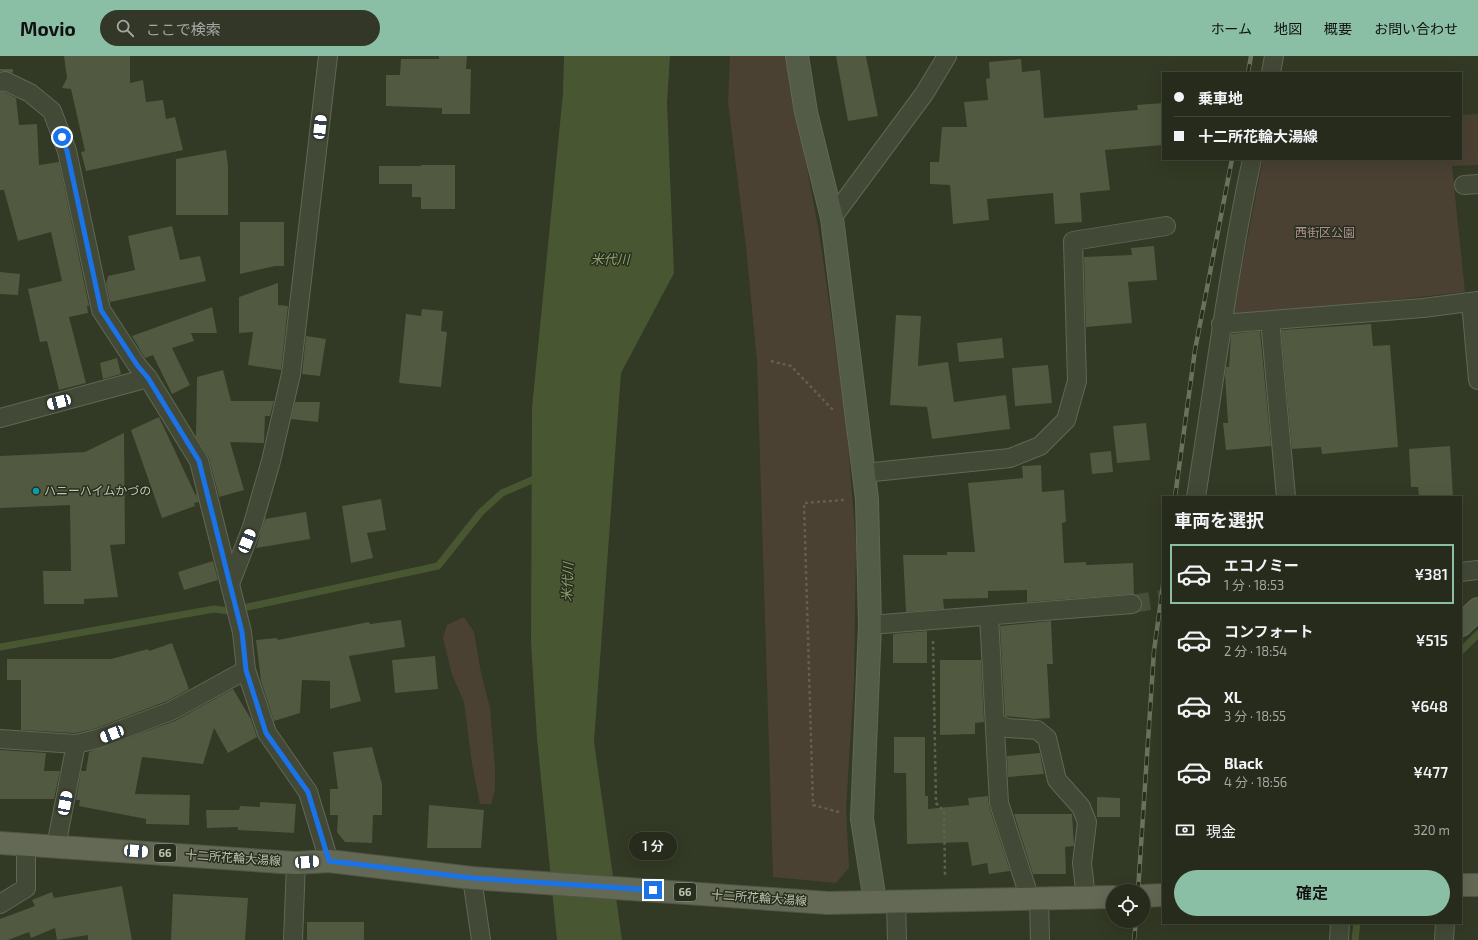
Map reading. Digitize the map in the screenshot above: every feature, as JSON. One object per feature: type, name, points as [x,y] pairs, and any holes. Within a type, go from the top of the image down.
[{"type":"main road","name":"十二所花輪大湯線","points":[[0,843],[296,863],[329,861],[472,878],[828,903],[1106,897]]},
{"type":"main road","points":[[1462,885],[1478,885]]},
{"type":"main road","points":[[1150,896],[1162,895]]},
{"type":"street","points":[[230,584],[252,527],[271,461],[291,374],[328,56]]},
{"type":"street","points":[[797,56],[806,112],[832,218],[867,499],[870,625],[862,819],[897,940]]},
{"type":"street","points":[[832,218],[924,94],[947,56]]},
{"type":"street","points":[[1271,72],[1274,56]]},
{"type":"street","points":[[0,82],[5,81],[30,93],[52,111],[67,151],[101,310],[137,365],[148,378],[199,461],[242,632],[246,670],[266,733],[308,792],[329,861]]},
{"type":"street","points":[[1196,496],[1214,386],[1221,324],[1238,226],[1252,160]]},
{"type":"street","points":[[864,473],[1010,458],[1040,446],[1066,420],[1077,381],[1073,241],[1166,226]]},
{"type":"street","points":[[1221,324],[1474,302],[1478,380]]},
{"type":"street","points":[[1270,320],[1286,496]]},
{"type":"street","points":[[0,418],[148,378]]},
{"type":"street","points":[[1462,572],[1478,570]]},
{"type":"street","points":[[870,625],[1132,604]]},
{"type":"street","points":[[1462,624],[1478,609]]},
{"type":"street","points":[[989,616],[999,803],[1034,899],[1040,940]]},
{"type":"street","points":[[0,739],[76,744],[97,739],[172,711],[246,670]]},
{"type":"street","points":[[995,723],[1008,728],[1037,730],[1047,738],[1057,780],[1081,807],[1087,822],[1082,863],[1086,898]]},
{"type":"street","points":[[56,846],[76,744]]},
{"type":"street","points":[[0,904],[26,888],[26,844]]},
{"type":"street","points":[[293,940],[296,863]]},
{"type":"street","points":[[472,878],[481,940]]},
{"type":"street","points":[[1339,940],[1340,924]]},
{"type":"street","points":[[1444,924],[1444,940]]},
{"type":"path","points":[[771,361],[791,366],[838,416]]},
{"type":"path","points":[[862,819],[813,805],[804,503],[867,499]]},
{"type":"path","points":[[933,620],[936,803],[944,811],[945,876]]},
{"type":"green space","points":[[730,56],[786,56],[819,232],[846,420],[856,544],[854,681],[846,809],[849,868],[836,883],[773,877],[757,361],[746,247],[728,102]]},
{"type":"green space","name":"西街区公園","points":[[1478,114],[1478,165],[1452,166],[1465,292],[1232,318],[1263,160],[1462,160],[1462,115]]},
{"type":"green space","points":[[464,617],[474,632],[481,673],[490,708],[495,768],[495,790],[491,804],[480,804],[472,764],[464,702],[452,675],[443,638],[447,625]]},
{"type":"water","name":"米代川","points":[[564,56],[670,56],[667,103],[674,273],[621,373],[594,742],[622,940],[557,940],[537,738],[531,642],[532,408],[563,93]]},
{"type":"building","points":[[64,56],[130,56],[130,83],[143,80],[146,102],[163,100],[166,119],[175,117],[183,150],[86,171],[81,152],[85,151],[71,89],[62,88],[67,78]]},
{"type":"building","points":[[439,56],[467,56],[466,69],[471,69],[470,114],[442,114],[442,108],[386,106],[386,75],[400,75],[401,59],[439,59]]},
{"type":"building","points":[[836,56],[866,56],[878,116],[848,121]]},
{"type":"building","points":[[1021,59],[1022,72],[1040,70],[1044,118],[1138,110],[1137,105],[1162,103],[1162,145],[1105,150],[1110,190],[1080,193],[1082,222],[1055,224],[1053,193],[987,199],[989,220],[953,224],[950,185],[930,184],[930,162],[939,162],[942,127],[967,127],[964,102],[988,100],[986,79],[990,78],[989,62]]},
{"type":"building","points":[[0,69],[13,69],[13,73],[0,71]]},
{"type":"building","points":[[0,92],[4,92],[16,98],[19,125],[37,124],[39,165],[59,162],[89,306],[87,306],[88,313],[69,317],[86,383],[59,390],[47,341],[40,342],[28,289],[62,281],[51,232],[18,241],[4,190],[0,190]]},
{"type":"building","points":[[226,150],[228,166],[228,215],[176,215],[176,159]]},
{"type":"building","points":[[455,165],[455,209],[421,209],[421,197],[412,197],[412,184],[379,184],[379,166]]},
{"type":"building","points":[[240,222],[284,222],[284,266],[275,266],[240,274]]},
{"type":"building","points":[[172,226],[180,260],[200,256],[206,281],[110,302],[106,284],[108,276],[135,270],[128,236]]},
{"type":"building","points":[[1154,246],[1157,280],[1128,282],[1132,323],[1086,327],[1084,257],[1132,255],[1131,248]]},
{"type":"building","points":[[0,272],[20,274],[18,295],[0,294]]},
{"type":"building","points":[[278,283],[278,305],[288,306],[281,370],[248,365],[253,332],[239,333],[239,297]]},
{"type":"building","points":[[212,307],[217,333],[191,333],[194,341],[172,348],[190,385],[172,394],[153,355],[145,358],[132,336]]},
{"type":"building","points":[[422,309],[443,311],[441,331],[447,332],[441,387],[399,383],[406,314],[421,316]]},
{"type":"building","points":[[896,315],[921,316],[918,366],[948,362],[954,402],[1006,395],[1010,429],[932,439],[927,407],[890,405]]},
{"type":"building","points":[[1371,324],[1373,346],[1390,345],[1398,447],[1322,454],[1321,447],[1292,449],[1281,330]]},
{"type":"building","points":[[1260,331],[1271,446],[1226,450],[1223,423],[1228,423],[1225,375],[1226,367],[1229,367],[1231,334]]},
{"type":"building","points":[[306,336],[326,339],[320,376],[302,374]]},
{"type":"building","points":[[1002,338],[1004,358],[959,362],[957,343]]},
{"type":"building","points":[[117,358],[121,374],[103,379],[100,363]]},
{"type":"building","points":[[1048,365],[1052,403],[1015,406],[1012,368]]},
{"type":"building","points":[[223,370],[231,401],[274,401],[270,416],[265,416],[264,443],[230,442],[244,490],[219,497],[209,458],[196,437],[197,377]]},
{"type":"building","points":[[295,402],[320,402],[318,422],[291,419]]},
{"type":"building","points":[[159,417],[196,496],[196,492],[199,502],[194,503],[195,506],[162,518],[131,430]]},
{"type":"building","points":[[1146,423],[1150,460],[1117,463],[1113,426]]},
{"type":"building","points":[[124,433],[125,544],[110,545],[118,597],[84,599],[84,604],[44,604],[43,571],[71,571],[70,505],[0,508],[0,456],[85,452]]},
{"type":"building","points":[[1450,446],[1453,496],[1419,496],[1418,487],[1411,487],[1409,449]]},
{"type":"building","points":[[1111,451],[1113,472],[1092,474],[1090,453]]},
{"type":"building","points":[[1041,465],[1042,492],[1064,490],[1066,522],[1062,523],[1064,563],[1086,562],[1086,565],[1133,563],[1134,594],[1027,602],[1027,590],[988,591],[988,598],[943,599],[944,609],[906,612],[903,555],[947,555],[947,552],[975,552],[968,483],[1023,478],[1022,466]]},
{"type":"building","points":[[381,499],[386,530],[367,533],[373,558],[351,563],[342,506]]},
{"type":"building","points":[[306,512],[310,539],[256,548],[265,519]]},
{"type":"building","points":[[213,561],[218,580],[184,590],[178,572]]},
{"type":"building","points":[[401,620],[405,647],[349,656],[361,701],[330,709],[330,681],[302,680],[300,713],[274,721],[261,681],[256,640],[277,638],[278,640],[369,622],[370,624]]},
{"type":"building","points":[[1051,621],[1053,664],[1047,664],[1050,718],[1035,719],[1005,716],[1000,626]]},
{"type":"building","points":[[927,631],[927,663],[893,663],[893,634]]},
{"type":"building","points":[[172,643],[189,689],[167,701],[94,729],[75,733],[21,730],[21,680],[7,680],[7,659],[111,659],[148,649],[149,651]]},
{"type":"building","points":[[435,656],[438,689],[395,693],[392,660]]},
{"type":"building","points":[[940,660],[981,660],[984,722],[975,723],[975,734],[940,735]]},
{"type":"building","points":[[233,689],[251,719],[257,737],[228,753],[214,728],[203,764],[142,757],[135,794],[190,795],[189,825],[146,824],[146,819],[79,806],[80,800],[76,800],[81,771],[86,771],[89,752],[175,721]]},
{"type":"building","points":[[894,737],[925,737],[925,796],[928,796],[928,809],[969,805],[968,798],[988,796],[989,806],[1010,871],[989,874],[987,863],[972,866],[968,842],[907,844],[906,773],[894,773]]},
{"type":"building","points":[[372,747],[382,784],[382,815],[373,815],[372,843],[345,842],[337,832],[338,815],[330,815],[330,789],[338,789],[333,752]]},
{"type":"building","points":[[0,750],[46,753],[44,771],[60,771],[54,799],[0,799]]},
{"type":"building","points":[[1040,753],[1044,774],[1008,777],[1007,756]]},
{"type":"building","points":[[1097,797],[1120,798],[1120,817],[1097,817]]},
{"type":"building","points":[[260,802],[296,804],[294,833],[238,830],[238,827],[207,828],[206,810],[239,810],[240,806],[260,807]]},
{"type":"building","points":[[429,805],[484,810],[481,848],[427,848]]},
{"type":"building","points":[[1014,814],[1072,814],[1074,846],[1065,847],[1066,874],[1033,874]]},
{"type":"building","points":[[122,886],[132,940],[88,940],[88,935],[57,940],[55,928],[31,938],[29,932],[8,940],[0,940],[0,919],[35,906],[32,900],[52,892],[54,898]]},
{"type":"building","points":[[173,894],[248,898],[245,940],[171,940]]},
{"type":"building","points":[[307,922],[364,922],[364,940],[307,940]]},
{"type":"waterway","points":[[0,647],[214,609],[229,611],[438,566],[481,512],[502,493],[539,477]]},
{"type":"waterway","points":[[1462,650],[1478,634]]},
{"type":"waterway","points":[[1355,940],[1357,924]]},
{"type":"tunnel","points":[[1132,604],[1162,599]]},
{"type":"railway","points":[[1248,72],[1251,56]]},
{"type":"railway","points":[[1175,496],[1195,350],[1232,160]]},
{"type":"railway","points":[[1138,884],[1154,651],[1162,592]]},
{"type":"railway","points":[[1134,940],[1135,928]]},
{"type":"place","name":"ハニーハイムかづの","points":[[36,491]]},
{"type":"route","points":[[62,137],[67,151],[84,226],[101,310],[137,365],[148,378],[199,461],[242,632],[246,670],[266,733],[308,792],[329,861],[472,878],[653,890]]}]
